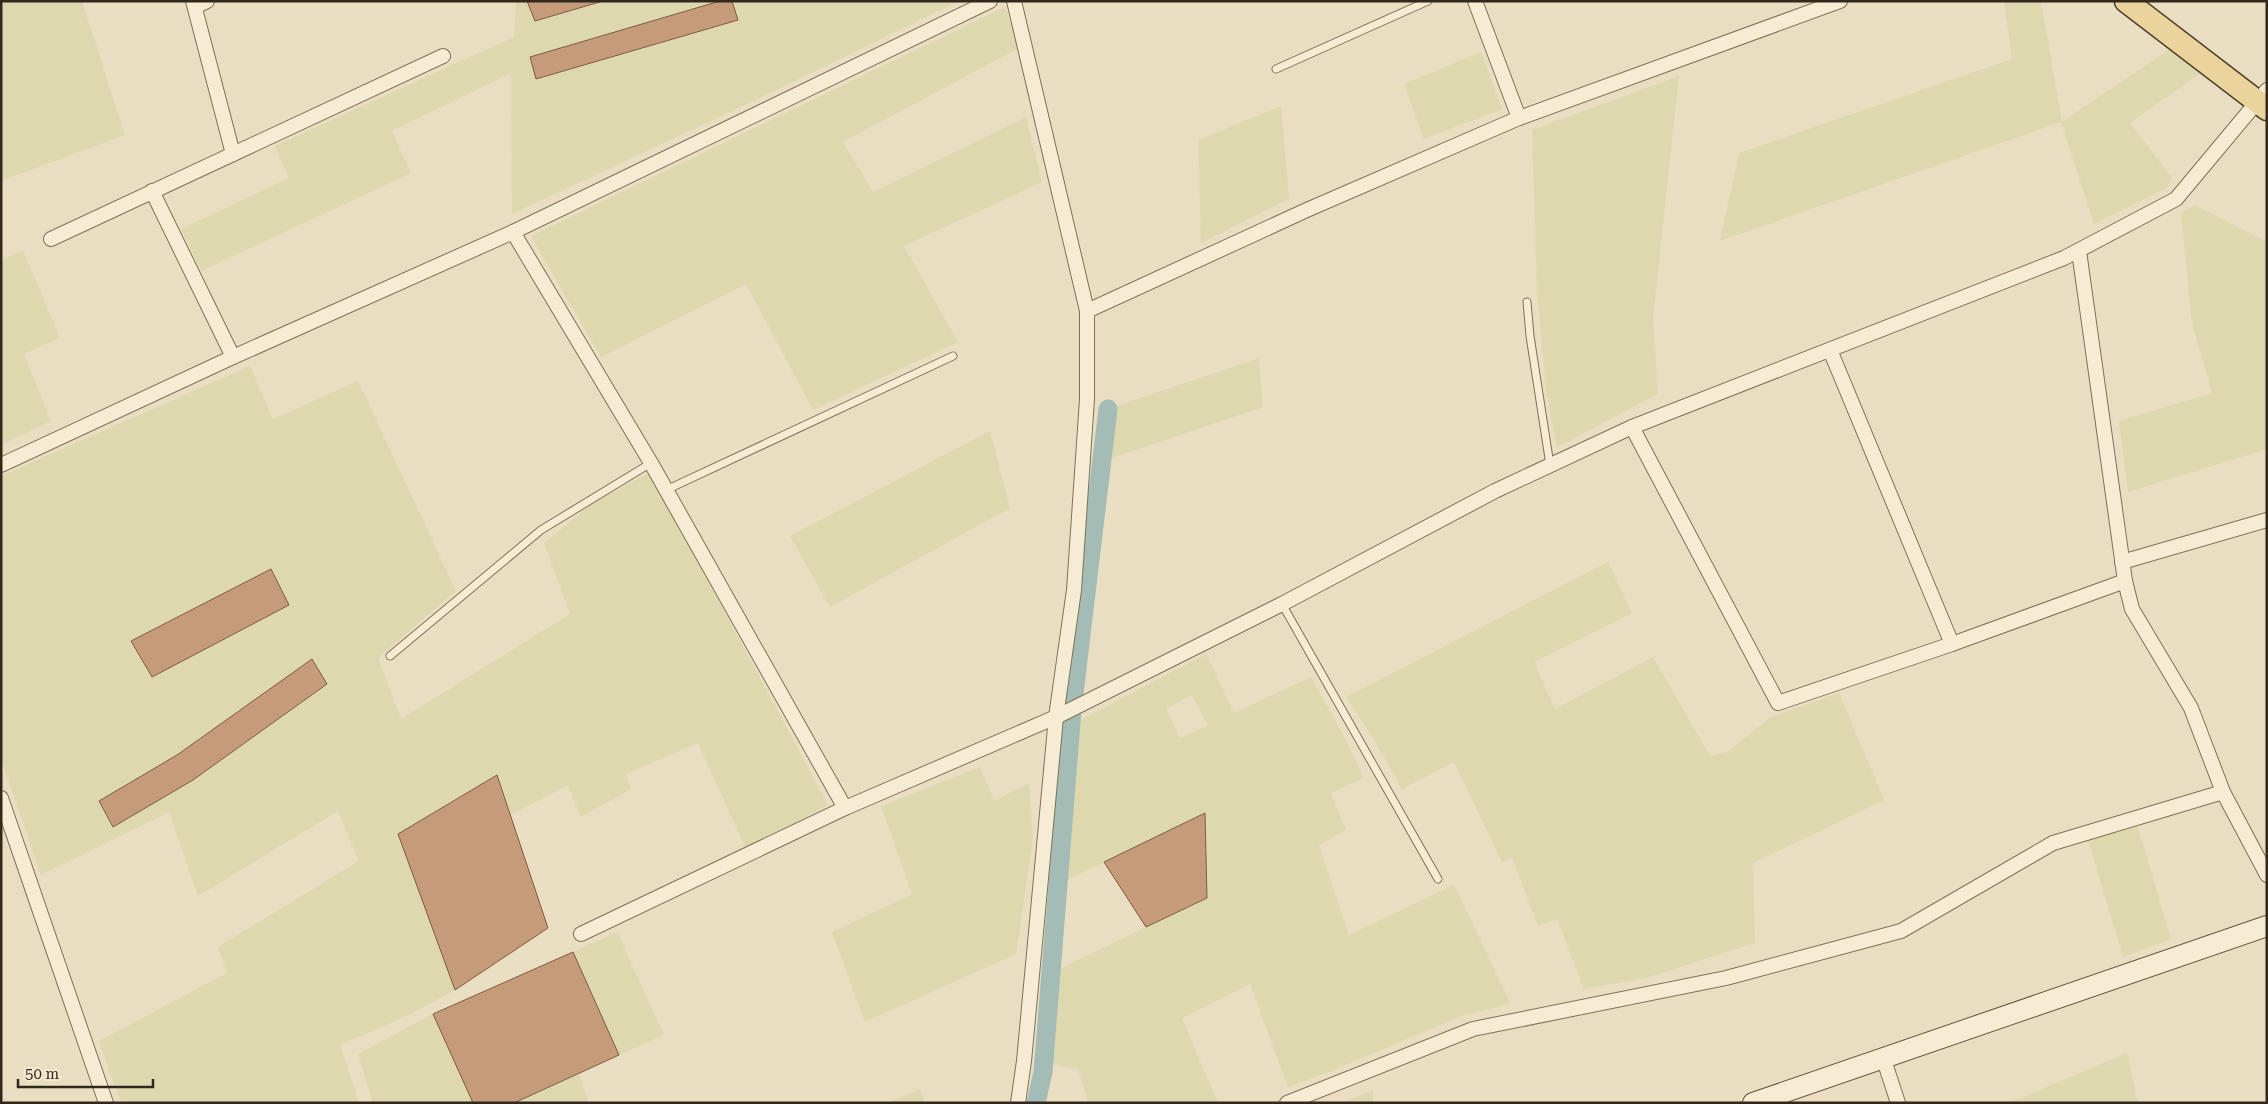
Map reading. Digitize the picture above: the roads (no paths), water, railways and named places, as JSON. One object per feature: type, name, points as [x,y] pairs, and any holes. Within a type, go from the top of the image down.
[{"type":"main road","points":[[2126,1],[2264,101]]},
{"type":"street","points":[[1,465],[233,357],[513,232],[990,1]]},
{"type":"street","points":[[1014,1],[1087,311],[1087,399],[1074,590],[1056,717],[1024,1061],[1018,1103]]},
{"type":"street","points":[[1476,1],[1519,118]]},
{"type":"street","points":[[1087,311],[1309,209],[1519,118],[1840,1]]},
{"type":"street","points":[[198,3],[233,154]]},
{"type":"street","points":[[51,239],[443,56]]},
{"type":"street","points":[[581,934],[845,808],[1056,717],[1282,604],[1495,491],[1632,427],[2079,251],[2176,199],[2264,101]]},
{"type":"street","points":[[152,192],[233,357]]},
{"type":"street","points":[[513,232],[651,463],[845,808]]},
{"type":"street","points":[[2079,251],[2122,562],[2132,609],[2191,708],[2223,792],[2267,875]]},
{"type":"street","points":[[1830,350],[1952,644]]},
{"type":"street","points":[[1632,427],[1778,703],[1952,644],[2125,581]]},
{"type":"street","points":[[2122,562],[2267,520]]},
{"type":"street","points":[[1288,1103],[1473,1029],[1726,978],[1900,931],[2053,843],[2223,792]]},
{"type":"street","points":[[1,798],[106,1103]]},
{"type":"street","points":[[1752,1103],[2267,926]]},
{"type":"street","points":[[1883,1057],[1898,1103]]},
{"type":"lane","points":[[1276,70],[1428,1]]},
{"type":"lane","points":[[1527,302],[1530,336],[1550,465]]},
{"type":"lane","points":[[666,490],[953,356]]},
{"type":"lane","points":[[390,656],[541,530],[651,463]]},
{"type":"lane","points":[[1282,604],[1438,879]]},
{"type":"waterway","points":[[1036,1103],[1043,1072],[1072,710],[1108,409]]}]
